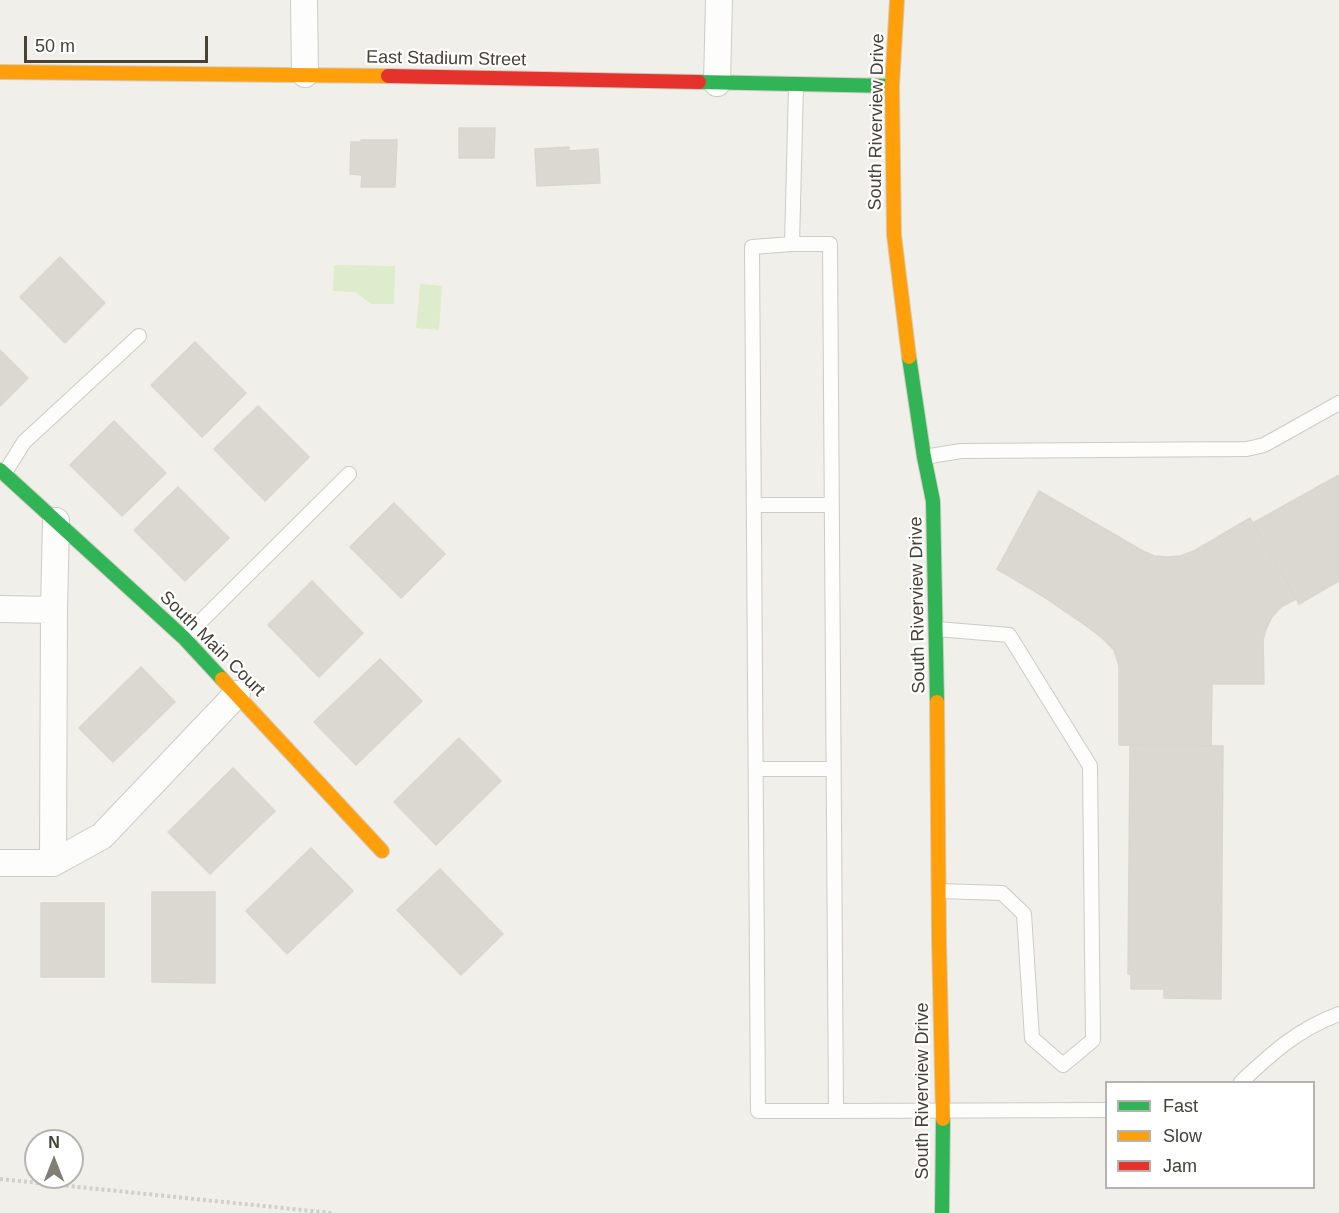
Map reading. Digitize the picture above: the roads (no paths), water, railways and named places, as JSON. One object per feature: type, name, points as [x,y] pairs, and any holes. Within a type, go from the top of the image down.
[{"type":"street","points":[[304,0],[305,74]]},
{"type":"street","points":[[717,83],[719,0]]},
{"type":"street","name":"South Riverview Drive","points":[[897,0],[892,86],[894,235],[900,293],[924,457],[933,501],[937,629],[943,1111],[942,1213]]},
{"type":"street","name":"East Stadium Street","points":[[0,72],[305,74],[892,86]]},
{"type":"street","name":"South Main Court","points":[[2,472],[184,638],[382,851]]},
{"type":"street","points":[[53,862],[56,521]]},
{"type":"street","points":[[0,609],[54,610]]},
{"type":"street","points":[[0,862],[53,862],[102,836],[237,694]]},
{"type":"lane","points":[[792,244],[796,85]]},
{"type":"lane","points":[[836,1111],[830,244],[792,244],[752,247],[758,1111],[836,1111],[943,1111],[1105,1110]]},
{"type":"lane","points":[[2,472],[24,442],[139,336]]},
{"type":"lane","points":[[924,457],[961,451],[1247,449],[1264,445],[1339,404]]},
{"type":"lane","points":[[184,638],[349,474]]},
{"type":"lane","points":[[754,505],[831,505]]},
{"type":"lane","points":[[937,629],[1009,635],[1090,766],[1093,1040],[1063,1065],[1032,1038],[1024,915],[1017,907],[1002,893],[939,891]]},
{"type":"lane","points":[[756,769],[833,769]]},
{"type":"lane","points":[[1243,1081],[1289,1039],[1308,1027],[1339,1014]]}]
